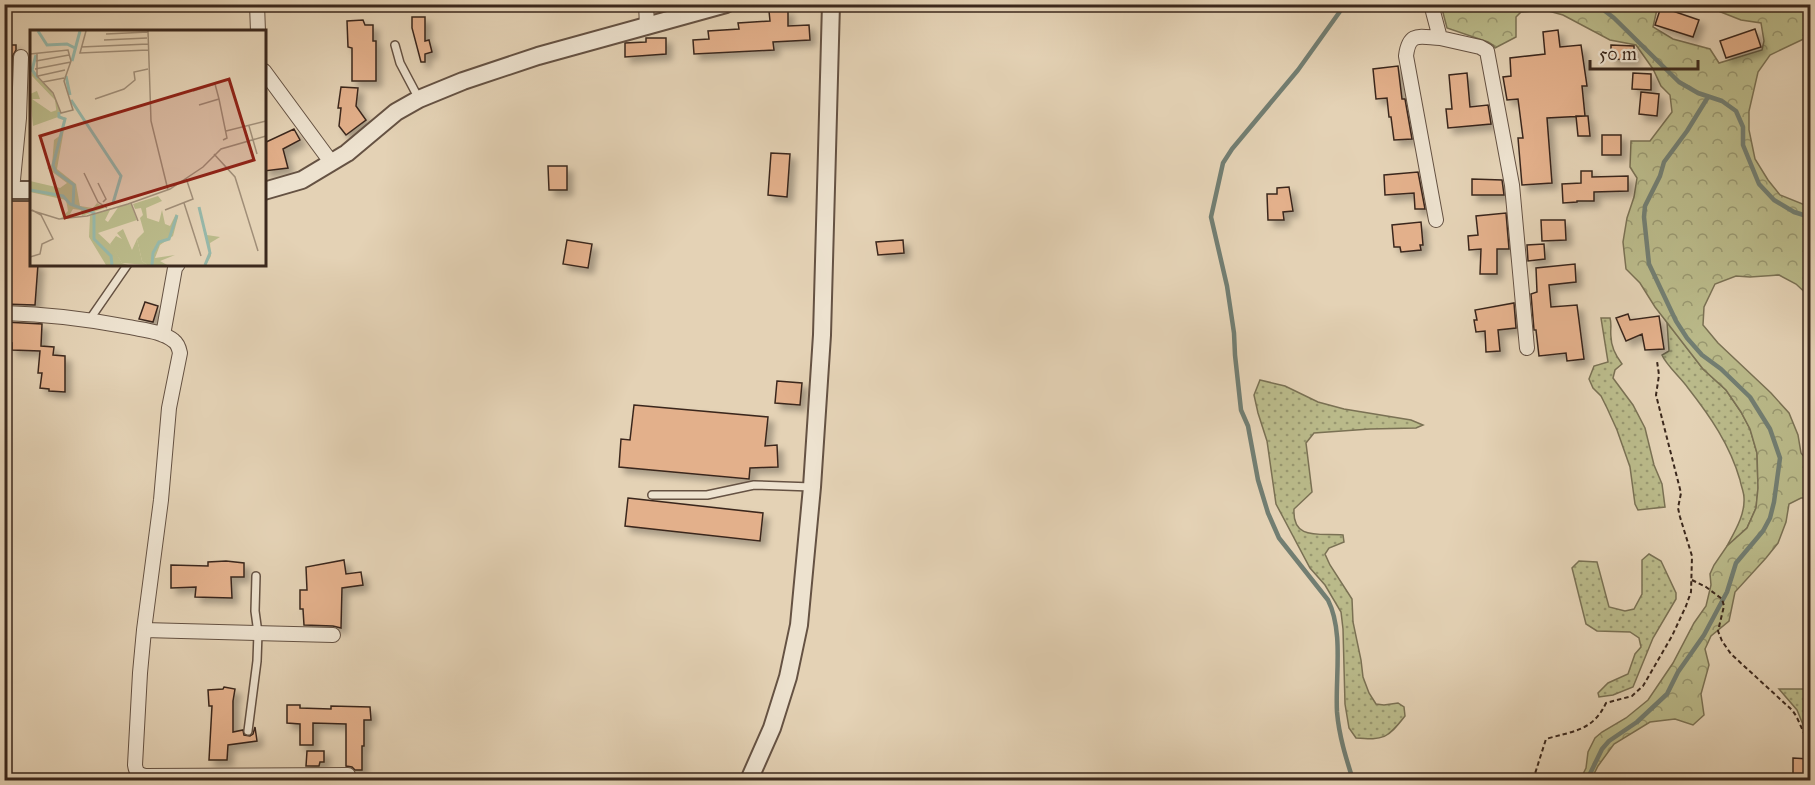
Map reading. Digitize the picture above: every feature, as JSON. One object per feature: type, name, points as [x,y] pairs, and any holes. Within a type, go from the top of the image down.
[{"type":"street","points":[[256,4],[258,30]]},
{"type":"street","points":[[646,4],[647,26]]},
{"type":"street","points":[[266,190],[302,180],[357,146],[396,112],[419,99],[463,81],[538,56],[726,4]]},
{"type":"street","points":[[749,780],[772,728],[788,677],[798,625],[812,487],[822,335],[831,4]]},
{"type":"street","points":[[1431,4],[1440,38]]},
{"type":"street","points":[[1436,220],[1406,56],[1407,45],[1410,40],[1417,37],[1440,38],[1480,47],[1487,51],[1512,185],[1527,348]]},
{"type":"street","points":[[21,57],[19,118],[8,190],[30,190]]},
{"type":"street","points":[[266,74],[331,162]]},
{"type":"street","points":[[163,335],[176,266]]},
{"type":"street","points":[[4,313],[90,319],[163,335],[178,346],[180,353],[170,408],[144,630],[136,771],[145,776],[348,775]]},
{"type":"street","points":[[144,630],[333,635]]},
{"type":"lane","points":[[395,45],[400,63],[419,99]]},
{"type":"lane","points":[[90,319],[127,266]]},
{"type":"lane","points":[[652,495],[707,495],[754,485],[812,487]]},
{"type":"lane","points":[[248,731],[256,676],[258,633],[255,611],[256,576]]},
{"type":"path","points":[[1533,780],[1546,739],[1587,727],[1601,714],[1606,703],[1632,696],[1643,686],[1680,621],[1691,592],[1692,556],[1678,508],[1681,493],[1656,395],[1659,375],[1657,361]]},
{"type":"path","points":[[1692,580],[1722,599],[1724,606],[1718,631],[1722,641],[1731,654],[1792,710],[1798,717],[1805,737],[1810,743]]},
{"type":"green space","points":[[1441,5],[1658,5],[1653,27],[1673,39],[1710,49],[1719,63],[1762,50],[1764,41],[1761,23],[1741,20],[1703,5],[1810,6],[1810,36],[1770,55],[1758,72],[1749,111],[1749,130],[1755,159],[1768,180],[1780,195],[1810,207],[1810,297],[1796,284],[1779,275],[1736,276],[1715,284],[1704,307],[1703,325],[1718,343],[1789,413],[1798,435],[1801,453],[1810,464],[1810,498],[1801,498],[1789,504],[1786,522],[1778,543],[1735,592],[1729,621],[1711,636],[1705,649],[1709,665],[1701,694],[1704,715],[1693,725],[1675,719],[1650,722],[1614,744],[1591,780],[1580,780],[1586,768],[1588,752],[1595,738],[1626,718],[1648,700],[1673,663],[1694,623],[1706,606],[1711,585],[1710,574],[1714,565],[1727,546],[1747,528],[1756,508],[1757,453],[1750,429],[1726,390],[1703,369],[1655,307],[1640,283],[1626,269],[1623,242],[1637,178],[1630,167],[1631,141],[1650,141],[1672,112],[1670,95],[1661,86],[1653,69],[1636,45],[1610,40],[1563,15],[1545,10],[1521,12],[1516,17],[1516,37],[1495,48],[1488,42],[1447,28]]},
{"type":"green space","points":[[1601,318],[1610,318],[1612,344],[1622,364],[1615,370],[1613,378],[1633,405],[1645,428],[1654,465],[1662,484],[1665,507],[1638,510],[1635,504],[1630,467],[1617,430],[1601,396],[1593,388],[1589,379],[1594,366],[1608,362]]},
{"type":"green space","points":[[1667,322],[1703,369],[1726,390],[1750,429],[1757,453],[1756,508],[1747,528],[1727,546],[1743,511],[1744,496],[1740,480],[1731,455],[1718,431],[1662,355],[1669,351]]},
{"type":"green space","points":[[1260,380],[1285,386],[1318,402],[1344,409],[1411,420],[1423,425],[1416,428],[1314,433],[1306,443],[1312,492],[1294,509],[1295,519],[1303,531],[1343,535],[1344,542],[1329,548],[1325,554],[1352,599],[1353,622],[1363,677],[1376,704],[1398,703],[1404,707],[1405,716],[1389,734],[1379,738],[1356,738],[1349,728],[1345,704],[1341,612],[1325,585],[1310,568],[1276,504],[1267,441],[1254,395]]},
{"type":"green space","points":[[1649,554],[1661,561],[1676,593],[1676,599],[1653,638],[1633,687],[1613,695],[1599,697],[1598,693],[1608,683],[1628,674],[1635,654],[1641,647],[1639,638],[1630,632],[1597,631],[1586,624],[1572,568],[1579,561],[1597,562],[1609,607],[1625,611],[1634,609],[1642,594],[1642,560]]},
{"type":"green space","points":[[1779,689],[1810,689],[1810,738],[1797,710]]},
{"type":"building","points":[[1661,7],[1699,20],[1693,37],[1655,25]]},
{"type":"building","points":[[788,10],[788,26],[809,25],[810,40],[773,42],[774,50],[694,54],[693,40],[709,39],[708,31],[739,29],[738,23],[770,21],[769,11]]},
{"type":"building","points":[[412,17],[425,17],[425,41],[429,40],[432,52],[425,54],[425,62],[421,62],[412,28]]},
{"type":"building","points":[[363,20],[365,25],[373,25],[373,41],[376,41],[376,81],[352,81],[352,48],[348,47],[347,21]]},
{"type":"building","points":[[1755,29],[1761,47],[1726,58],[1720,41]]},
{"type":"building","points":[[1558,30],[1560,47],[1581,45],[1587,86],[1582,86],[1585,116],[1547,118],[1552,183],[1522,185],[1518,138],[1523,138],[1518,99],[1507,100],[1503,77],[1511,76],[1510,58],[1545,54],[1543,32]]},
{"type":"building","points":[[646,38],[666,38],[666,54],[625,57],[625,43],[646,42]]},
{"type":"building","points":[[4,45],[16,45],[12,57],[11,94],[4,94]]},
{"type":"building","points":[[1611,45],[1634,46],[1634,60],[1611,59]]},
{"type":"building","points":[[1398,66],[1402,99],[1405,99],[1412,139],[1394,140],[1387,98],[1376,99],[1373,69]]},
{"type":"building","points":[[1467,73],[1470,107],[1488,105],[1491,124],[1448,128],[1446,109],[1452,109],[1449,75]]},
{"type":"building","points":[[1633,73],[1651,74],[1651,90],[1632,89]]},
{"type":"building","points":[[341,87],[358,88],[356,106],[366,120],[346,135],[339,126],[341,108],[338,108]]},
{"type":"building","points":[[1641,92],[1659,94],[1657,116],[1639,114]]},
{"type":"building","points":[[1576,116],[1588,116],[1590,136],[1578,136]]},
{"type":"building","points":[[294,129],[300,140],[283,149],[288,168],[266,171],[266,142]]},
{"type":"building","points":[[1602,135],[1621,135],[1621,155],[1602,155]]},
{"type":"building","points":[[771,153],[790,154],[787,197],[768,195]]},
{"type":"building","points":[[548,166],[567,166],[567,190],[549,190]]},
{"type":"building","points":[[1581,171],[1592,171],[1592,177],[1628,176],[1628,191],[1594,192],[1594,201],[1563,203],[1562,184],[1581,183]]},
{"type":"building","points":[[1418,172],[1425,209],[1415,209],[1414,193],[1385,195],[1384,175]]},
{"type":"building","points":[[1472,179],[1502,180],[1504,195],[1472,195]]},
{"type":"building","points":[[1289,187],[1293,211],[1283,212],[1284,220],[1268,220],[1267,194],[1277,194],[1277,188]]},
{"type":"building","points":[[4,201],[30,201],[30,266],[38,266],[35,305],[4,304]]},
{"type":"building","points":[[1506,213],[1509,249],[1497,249],[1497,274],[1480,274],[1481,249],[1469,250],[1468,236],[1478,235],[1476,216]]},
{"type":"building","points":[[1541,220],[1565,220],[1566,240],[1542,241]]},
{"type":"building","points":[[1421,222],[1423,245],[1420,245],[1421,250],[1401,252],[1400,247],[1394,247],[1392,225]]},
{"type":"building","points":[[567,240],[592,244],[588,268],[563,264]]},
{"type":"building","points":[[903,240],[904,253],[878,255],[876,242]]},
{"type":"building","points":[[1544,244],[1545,259],[1528,261],[1527,245]]},
{"type":"building","points":[[1575,264],[1576,282],[1549,285],[1551,307],[1577,305],[1584,359],[1567,361],[1566,353],[1539,356],[1531,294],[1537,292],[1536,268]]},
{"type":"building","points":[[145,302],[158,306],[153,322],[139,319]]},
{"type":"building","points":[[1514,303],[1516,328],[1498,330],[1500,351],[1486,352],[1485,331],[1476,332],[1475,310]]},
{"type":"building","points":[[1628,314],[1630,320],[1659,316],[1664,349],[1645,350],[1642,334],[1626,341],[1616,318]]},
{"type":"building","points":[[4,322],[42,324],[41,346],[54,347],[53,355],[65,356],[65,392],[40,388],[42,373],[38,373],[40,351],[12,350],[12,343],[4,342]]},
{"type":"building","points":[[777,381],[802,383],[800,405],[775,403]]},
{"type":"building","points":[[634,405],[768,417],[765,446],[777,445],[778,467],[750,468],[749,479],[619,467],[621,439],[630,440]]},
{"type":"building","points":[[628,498],[763,513],[760,541],[625,526]]},
{"type":"building","points":[[344,560],[346,574],[361,572],[363,585],[342,588],[341,628],[304,625],[303,609],[300,609],[300,590],[307,590],[306,567]]},
{"type":"building","points":[[208,562],[244,563],[244,577],[231,577],[232,598],[195,597],[196,587],[171,588],[171,565],[208,566]]},
{"type":"building","points":[[224,687],[235,689],[233,732],[243,730],[244,735],[250,736],[255,727],[257,741],[228,745],[227,760],[209,760],[212,706],[209,706],[208,690]]},
{"type":"building","points":[[287,705],[300,705],[300,708],[331,709],[331,706],[370,707],[371,720],[364,720],[362,770],[346,766],[346,724],[313,723],[313,745],[300,745],[300,724],[287,723]]},
{"type":"building","points":[[307,751],[324,751],[324,762],[320,762],[319,766],[306,766]]},
{"type":"building","points":[[1793,758],[1809,759],[1809,774],[1793,774]]},
{"type":"waterway","points":[[1350,4],[1341,10],[1298,70],[1232,149],[1223,163],[1211,217],[1227,286],[1241,410],[1248,426],[1258,480],[1268,513],[1279,538],[1328,600],[1333,613],[1338,655],[1338,721],[1353,780]]},
{"type":"waterway","points":[[1596,4],[1614,18],[1679,82],[1698,93],[1722,101],[1736,111],[1743,127],[1743,145],[1759,184],[1774,200],[1794,212],[1810,217]]},
{"type":"waterway","points":[[1587,780],[1602,749],[1609,741],[1637,722],[1667,694],[1678,672],[1704,635],[1727,592],[1736,563],[1763,531],[1770,518],[1774,502],[1780,458],[1770,429],[1750,397],[1721,369],[1702,355],[1687,338],[1676,321],[1649,264],[1645,206],[1660,176],[1664,162],[1708,97]]}]
